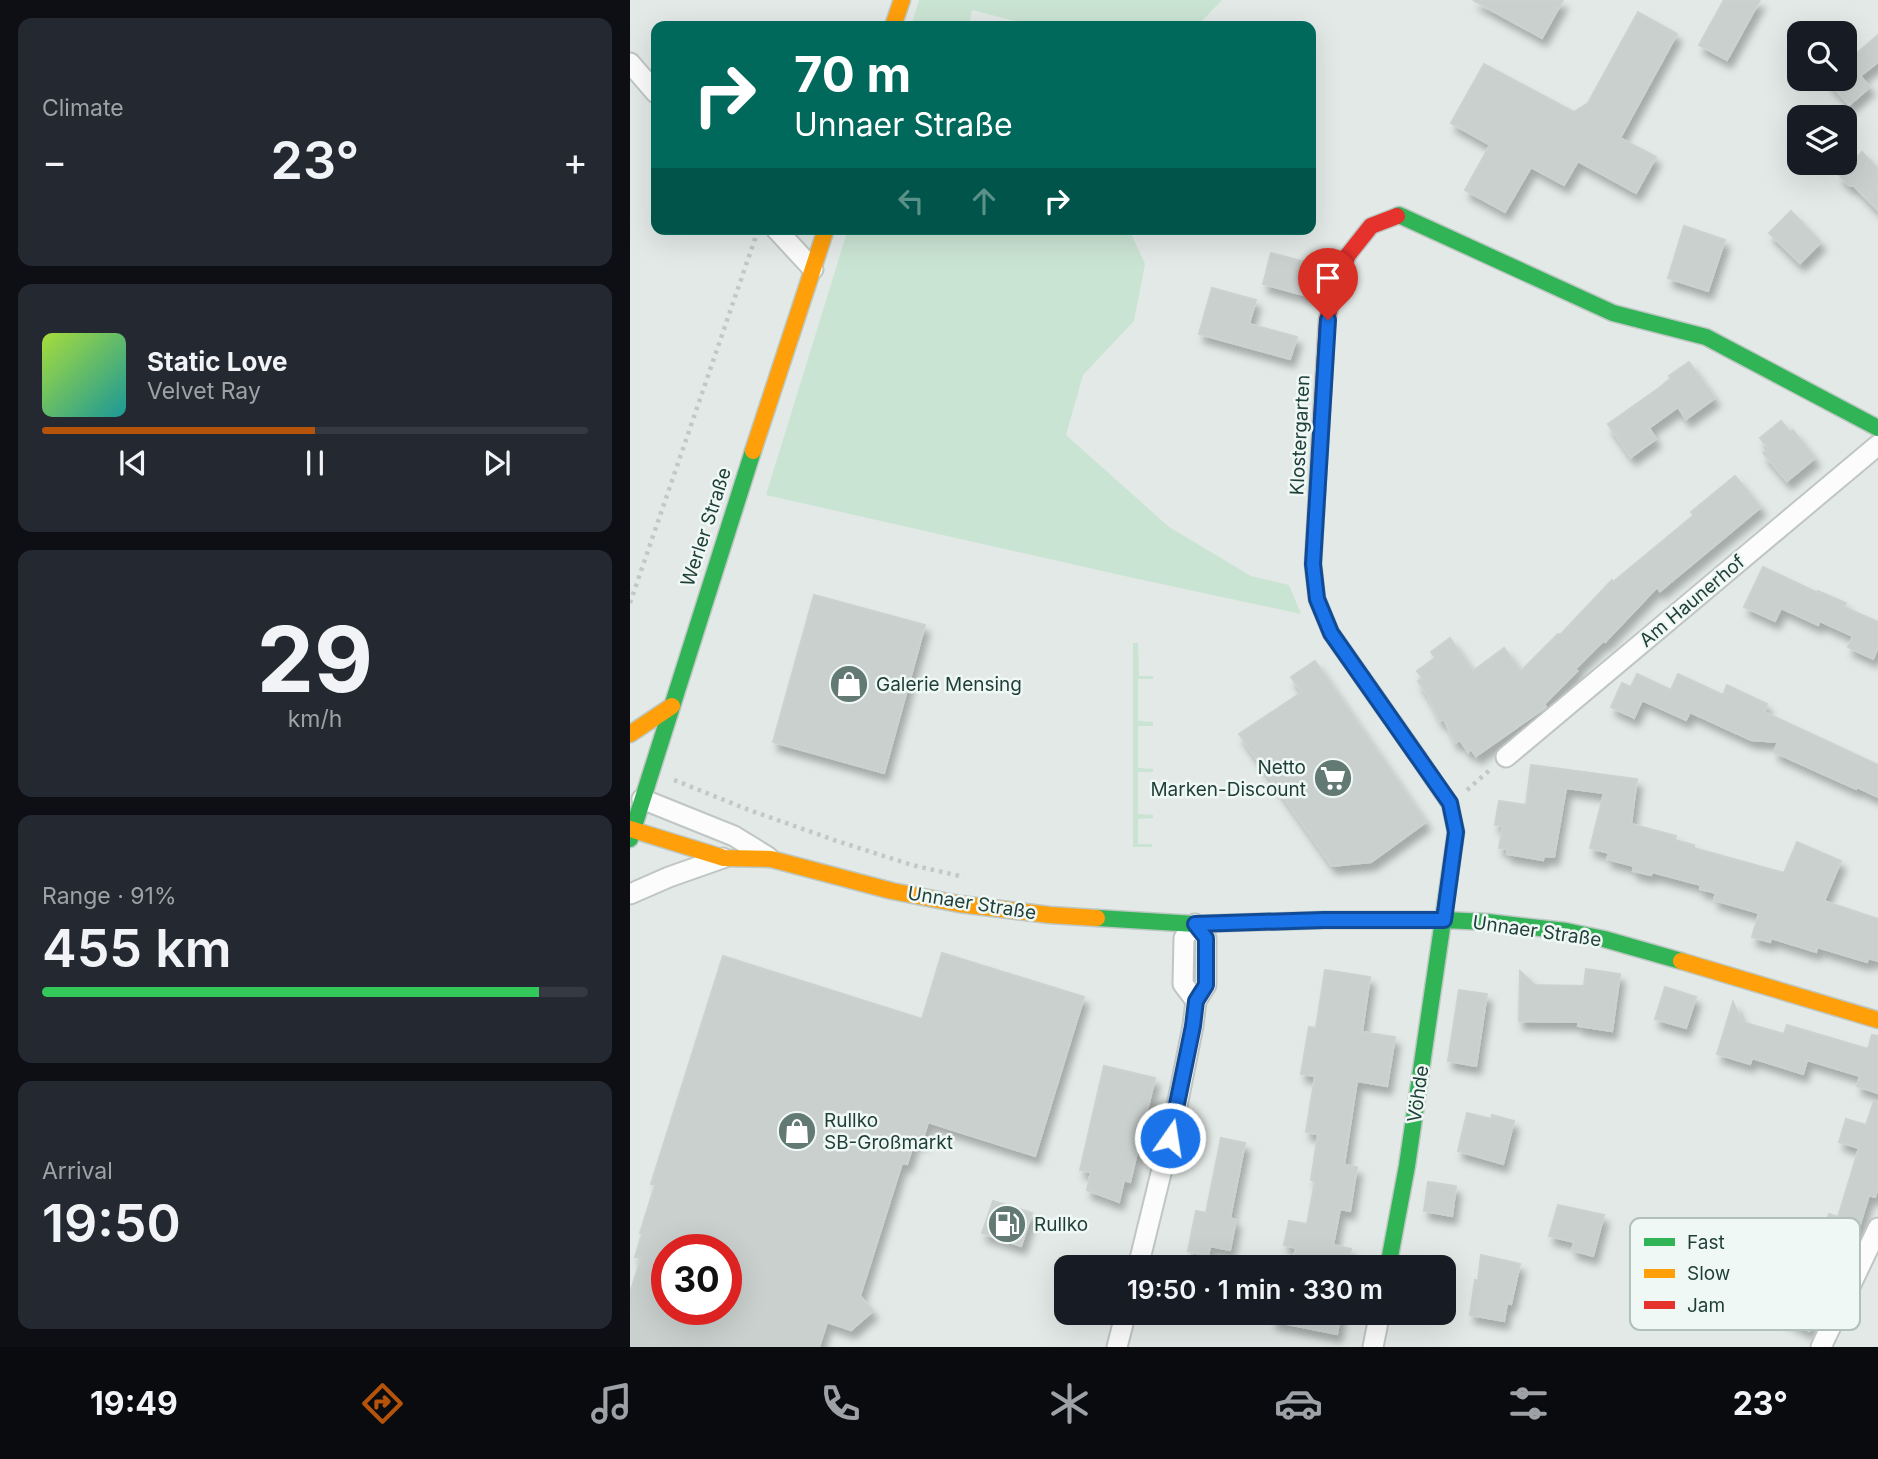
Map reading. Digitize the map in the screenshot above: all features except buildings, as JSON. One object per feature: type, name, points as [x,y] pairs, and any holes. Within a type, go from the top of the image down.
[{"type":"street","points":[[895,21],[902,0]]},
{"type":"street","points":[[630,63],[651,87]]},
{"type":"street","name":"Klostergarten","points":[[1444,920],[1456,832],[1450,803],[1331,633],[1317,599],[1313,564],[1328,320],[1336,282],[1348,255],[1371,226],[1399,215],[1613,313],[1706,337],[1878,428]]},
{"type":"street","points":[[782,235],[813,269]]},
{"type":"street","name":"Werler Straße","points":[[631,833],[636,797],[651,772],[824,235]]},
{"type":"street","name":"Am Haunerhof","points":[[1506,757],[1878,445]]},
{"type":"street","points":[[630,734],[672,706]]},
{"type":"street","name":"Unnaer Straße","points":[[636,797],[734,836],[771,859]]},
{"type":"street","name":"Unnaer Straße","points":[[631,833],[724,858],[771,859],[892,891],[959,904],[1050,915],[1195,924],[1444,920],[1566,931],[1665,956],[1878,1020]]},
{"type":"street","name":"Unnaer Straße","points":[[630,894],[724,858]]},
{"type":"street","name":"Vöhde","points":[[1390,1255],[1407,1166],[1444,920]]},
{"type":"street","points":[[1141,1255],[1175,1116],[1193,1026],[1196,1001],[1183,984],[1184,939],[1195,924]]},
{"type":"street","points":[[1860,1265],[1878,1227]]},
{"type":"street","points":[[1117,1347],[1123,1325]]},
{"type":"street","points":[[1373,1347],[1377,1325]]},
{"type":"street","points":[[1821,1347],[1829,1330]]},
{"type":"path","points":[[630,603],[757,235]]},
{"type":"path","points":[[1450,803],[1506,757]]},
{"type":"path","points":[[651,772],[837,841],[912,865],[967,878]]},
{"type":"green space","points":[[919,0],[1222,0],[1202,21],[1015,21],[972,10],[970,21],[913,21]]},
{"type":"green space","points":[[846,235],[1132,235],[1145,264],[1134,321],[1083,375],[1066,435],[1169,527],[1251,576],[1289,585],[1301,614],[1138,579],[766,495]]},
{"type":"green space","points":[[1133,643],[1138,643],[1139,676],[1153,676],[1153,679],[1138,679],[1138,721],[1153,722],[1153,726],[1138,726],[1138,768],[1153,769],[1153,772],[1138,772],[1138,814],[1153,815],[1153,818],[1138,819],[1138,844],[1152,844],[1152,847],[1133,847]]},
{"type":"traffic: fast","points":[[1397,216],[1613,313],[1706,337],[1878,428]]},
{"type":"traffic: fast","points":[[630,839],[753,451]]},
{"type":"traffic: fast","points":[[1390,1255],[1407,1166],[1456,832],[1450,804],[1418,757]]},
{"type":"traffic: fast","points":[[1097,918],[1195,924],[1324,920],[1487,922],[1566,931],[1681,961]]},
{"type":"traffic: slow","points":[[895,21],[902,0]]},
{"type":"traffic: slow","points":[[753,451],[824,235]]},
{"type":"traffic: slow","points":[[1320,439],[1313,564],[1317,599],[1331,633],[1418,757]]},
{"type":"traffic: slow","points":[[630,734],[672,706]]},
{"type":"traffic: slow","points":[[630,829],[724,858],[771,859],[892,891],[959,904],[1097,918]]},
{"type":"traffic: slow","points":[[1681,961],[1878,1020]]},
{"type":"traffic: jam","points":[[1320,439],[1327,320],[1336,282],[1348,255],[1371,226],[1397,216]]},
{"type":"place","name":"Galerie Mensing","points":[[849,684]]},
{"type":"place","name":"Netto Marken-Discount","points":[[1333,778]]},
{"type":"place","name":"Rullko SB-Großmarkt","points":[[797,1131]]},
{"type":"place","name":"Rullko","points":[[1007,1224]]},
{"type":"route","points":[[1170,1138],[1196,1001],[1206,985],[1206,938],[1195,924],[1367,919],[1444,920],[1456,832],[1450,803],[1331,633],[1317,599],[1313,564],[1328,320]]}]
